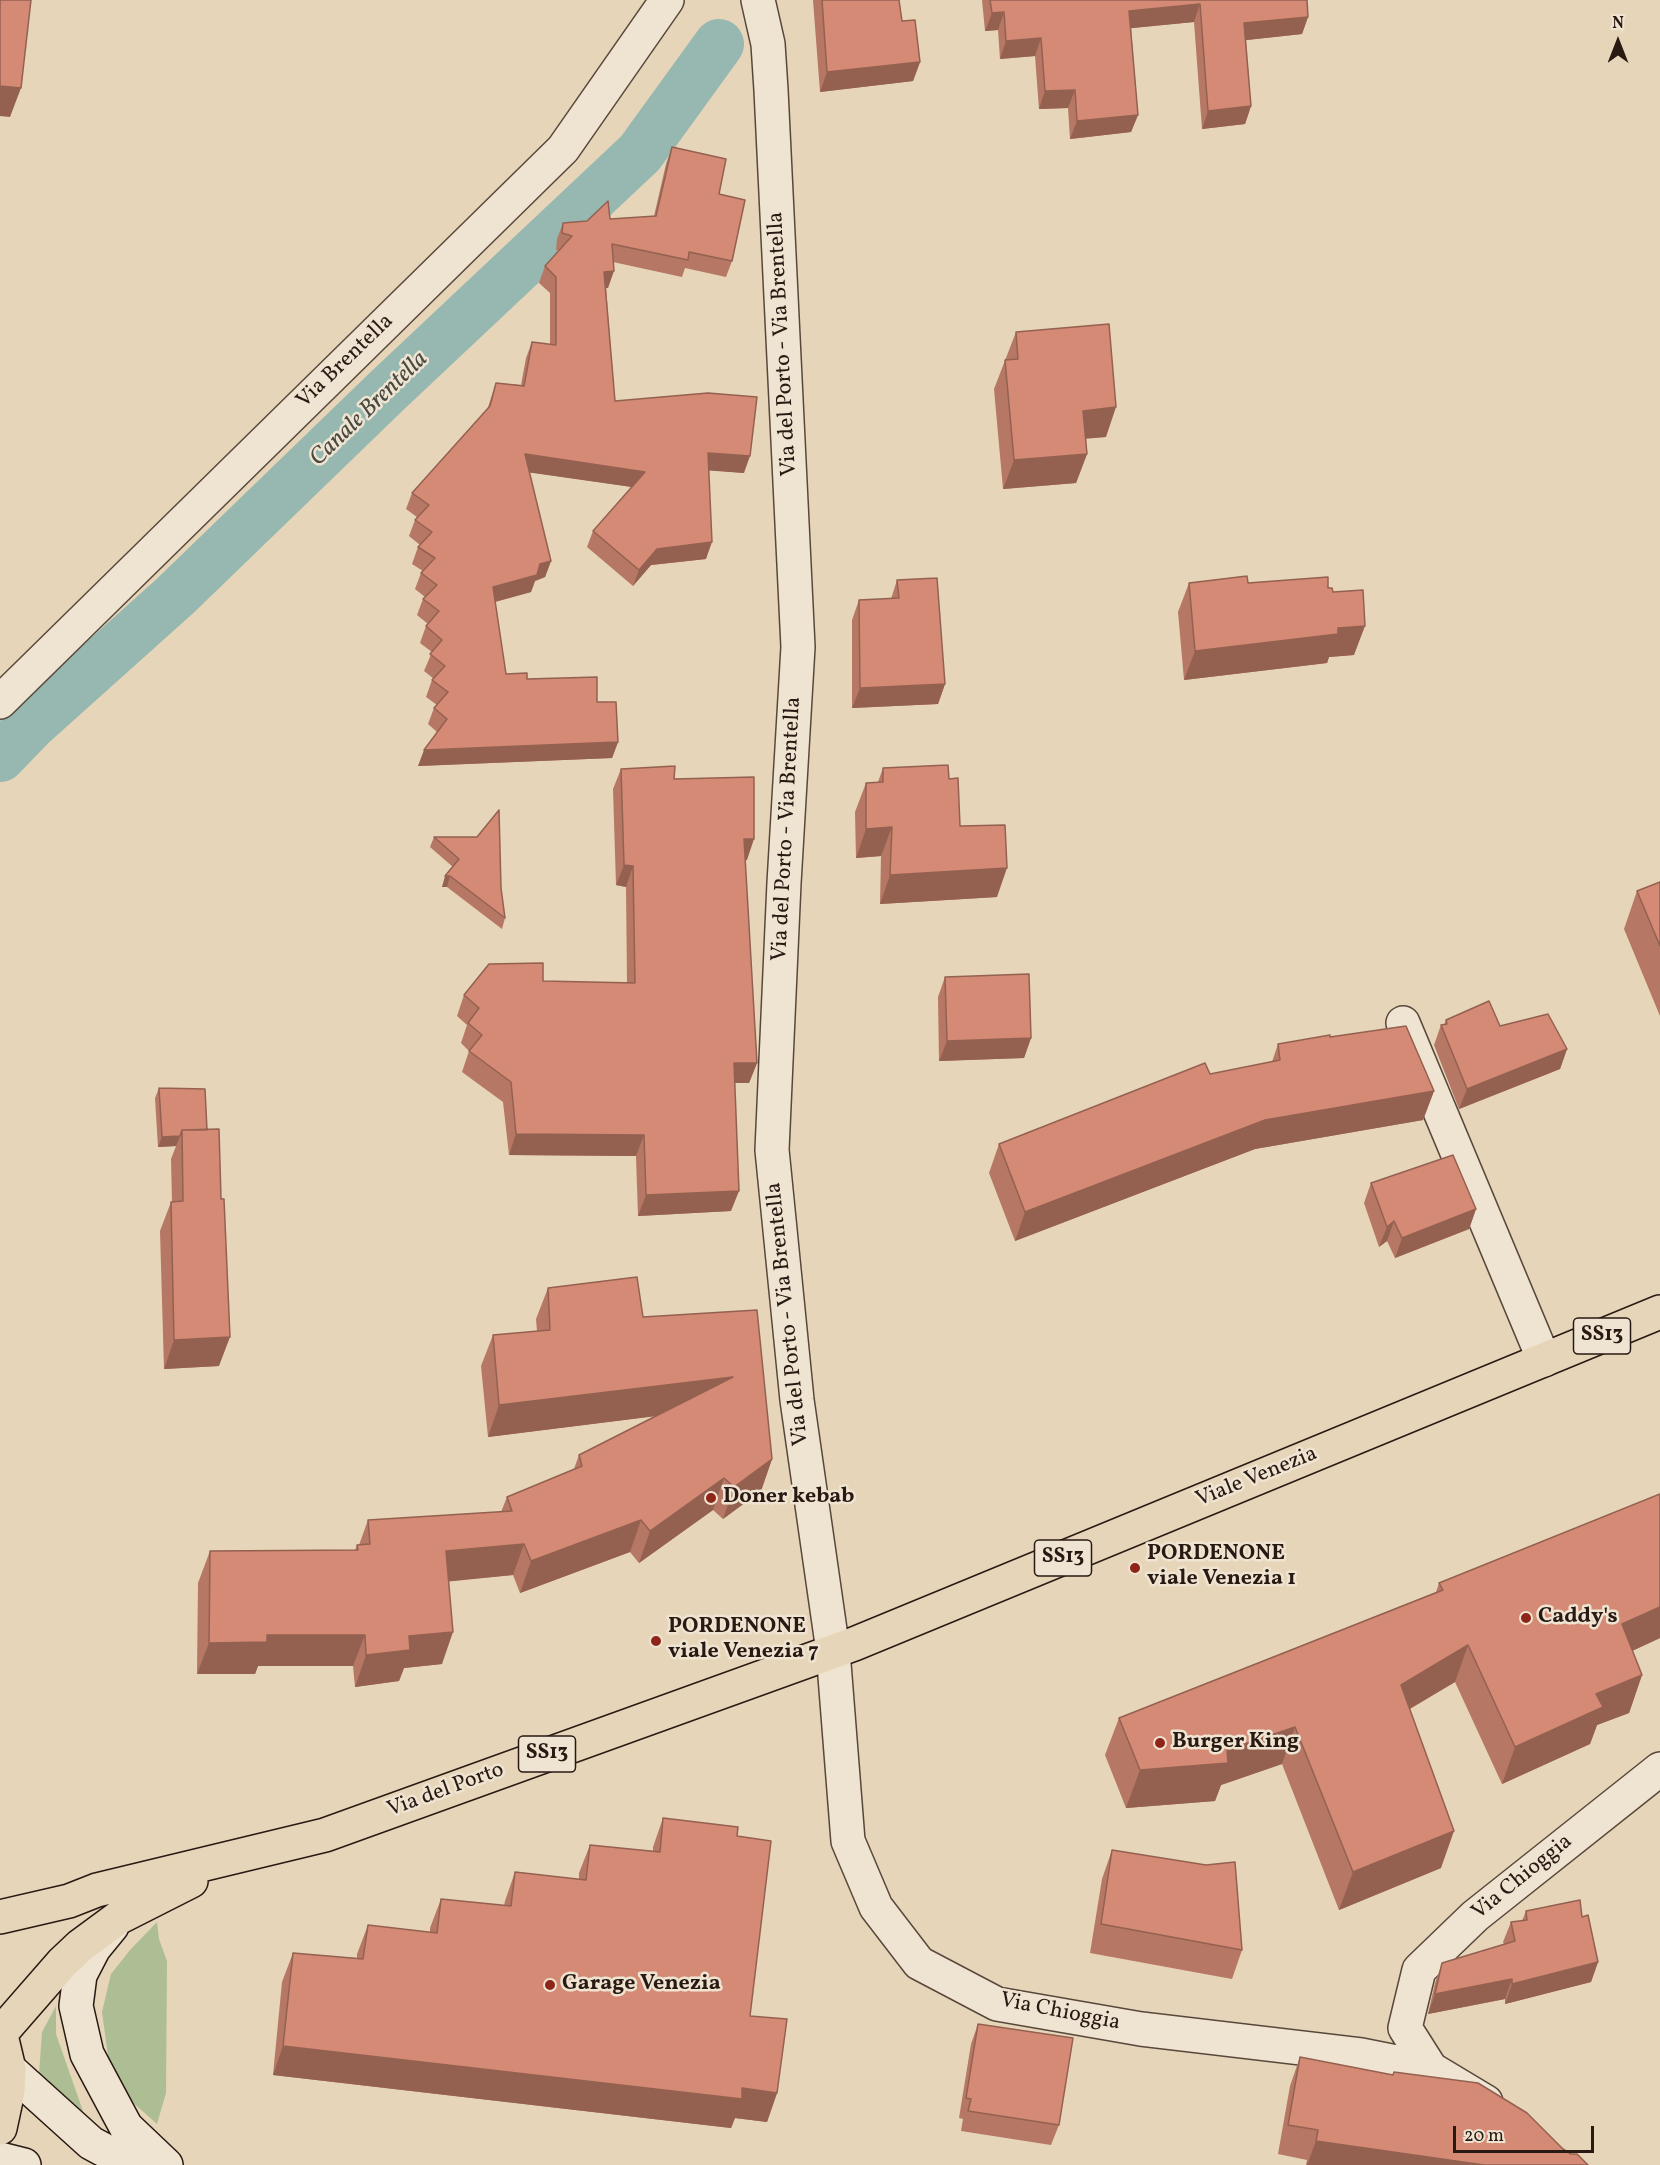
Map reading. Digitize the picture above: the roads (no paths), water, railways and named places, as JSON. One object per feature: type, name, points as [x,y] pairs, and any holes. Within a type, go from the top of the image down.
[{"type":"main road","name":"Viale Venezia","points":[[843,1647],[1660,1312]]},
{"type":"main road","name":"Via del Porto","points":[[0,1917],[69,1901],[97,1890],[325,1835],[843,1647]]},
{"type":"main road","name":"Via del Porto","points":[[1,2032],[80,1946],[118,1918],[238,1857]]},
{"type":"main road","points":[[0,2128],[8,2091],[9,2069],[1,2032]]},
{"type":"street","name":"Via Brentella","points":[[0,702],[563,149],[667,0]]},
{"type":"street","name":"Via del Porto - Via Brentella","points":[[759,3],[768,44],[771,90],[798,647],[772,1150],[797,1400],[843,1647]]},
{"type":"street","points":[[1403,1023],[1545,1360]]},
{"type":"street","name":"Via Chioggia","points":[[843,1647],[848,1841],[876,1907],[919,1963],[997,2004],[1141,2029],[1361,2055],[1431,2069],[1509,2115]]},
{"type":"street","name":"Via Chioggia","points":[[1431,2069],[1405,2028],[1419,1970],[1474,1916],[1660,1769]]},
{"type":"street","points":[[118,1918],[94,1948],[80,1975],[76,2006],[87,2054],[126,2127],[166,2165]]},
{"type":"street","points":[[9,2069],[91,2143],[132,2165]]},
{"type":"street","points":[[0,2159],[24,2165]]},
{"type":"waterway","name":"Canale Brentella","points":[[0,757],[30,726],[175,596],[387,391],[640,153],[719,44]]},
{"type":"place","name":"Doner kebab","points":[[711,1498]]},
{"type":"place","name":"PORDENONE viale Venezia 1","points":[[1135,1568]]},
{"type":"place","name":"Caddy's","points":[[1526,1618]]},
{"type":"place","name":"PORDENONE viale Venezia 7","points":[[656,1641]]},
{"type":"place","name":"Burger King","points":[[1160,1743]]},
{"type":"place","name":"Garage Venezia","points":[[550,1985]]}]
